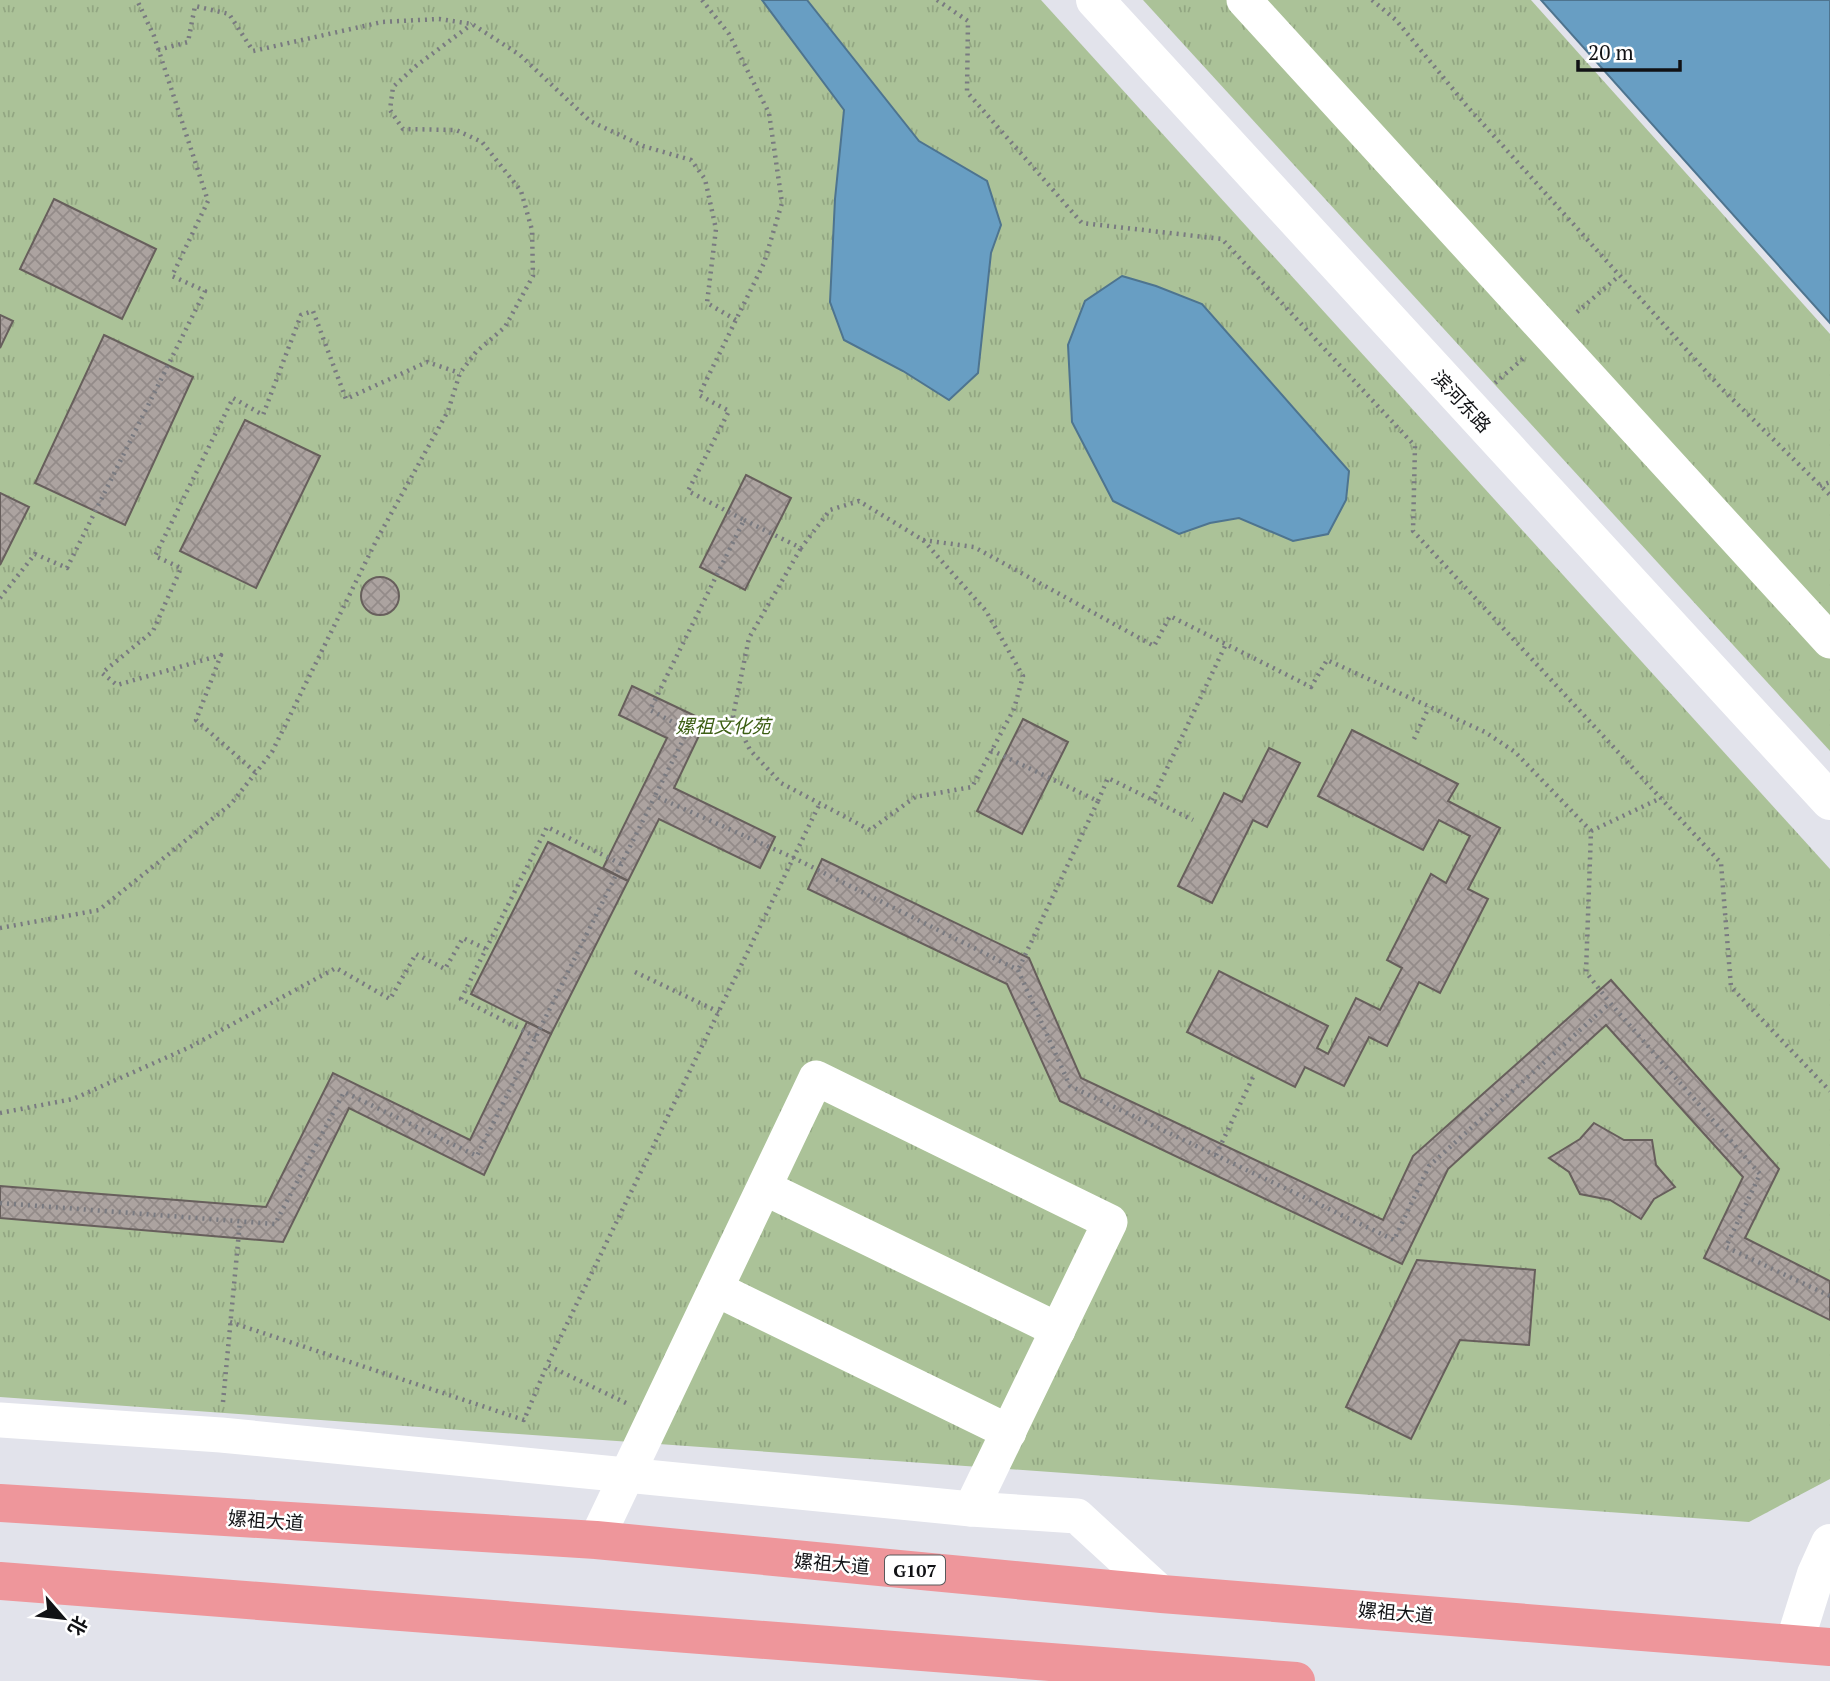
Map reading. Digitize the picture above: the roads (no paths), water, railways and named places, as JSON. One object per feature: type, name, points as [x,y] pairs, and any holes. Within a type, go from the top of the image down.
[{"type":"highway","name":"嫘祖大道","points":[[0,1503],[596,1541],[1162,1594],[1812,1645]]},
{"type":"highway","points":[[0,1581],[1296,1681]]},
{"type":"street","name":"滨河东路","points":[[1095,0],[1830,801]]},
{"type":"street","points":[[1244,0],[1830,641]]},
{"type":"street","points":[[596,1541],[817,1078],[1110,1222],[971,1509]]},
{"type":"street","points":[[765,1188],[1058,1330]]},
{"type":"street","points":[[716,1289],[1009,1432]]},
{"type":"street","points":[[0,1420],[220,1435],[971,1509],[1077,1516],[1162,1594]]},
{"type":"street","points":[[1812,1645],[1816,1574],[1830,1543]]},
{"type":"water","points":[[762,0],[807,0],[919,141],[987,181],[1001,225],[991,253],[978,373],[949,400],[903,371],[844,340],[830,302],[835,199],[844,110]]},
{"type":"water","points":[[1541,0],[1830,0],[1830,323]]},
{"type":"water","points":[[1122,276],[1202,304],[1349,471],[1346,500],[1328,534],[1293,541],[1239,518],[1210,523],[1179,534],[1113,501],[1072,422],[1068,345],[1085,301]]},
{"type":"park label","name":"嫘祖文化苑","points":[[723,725]]}]
